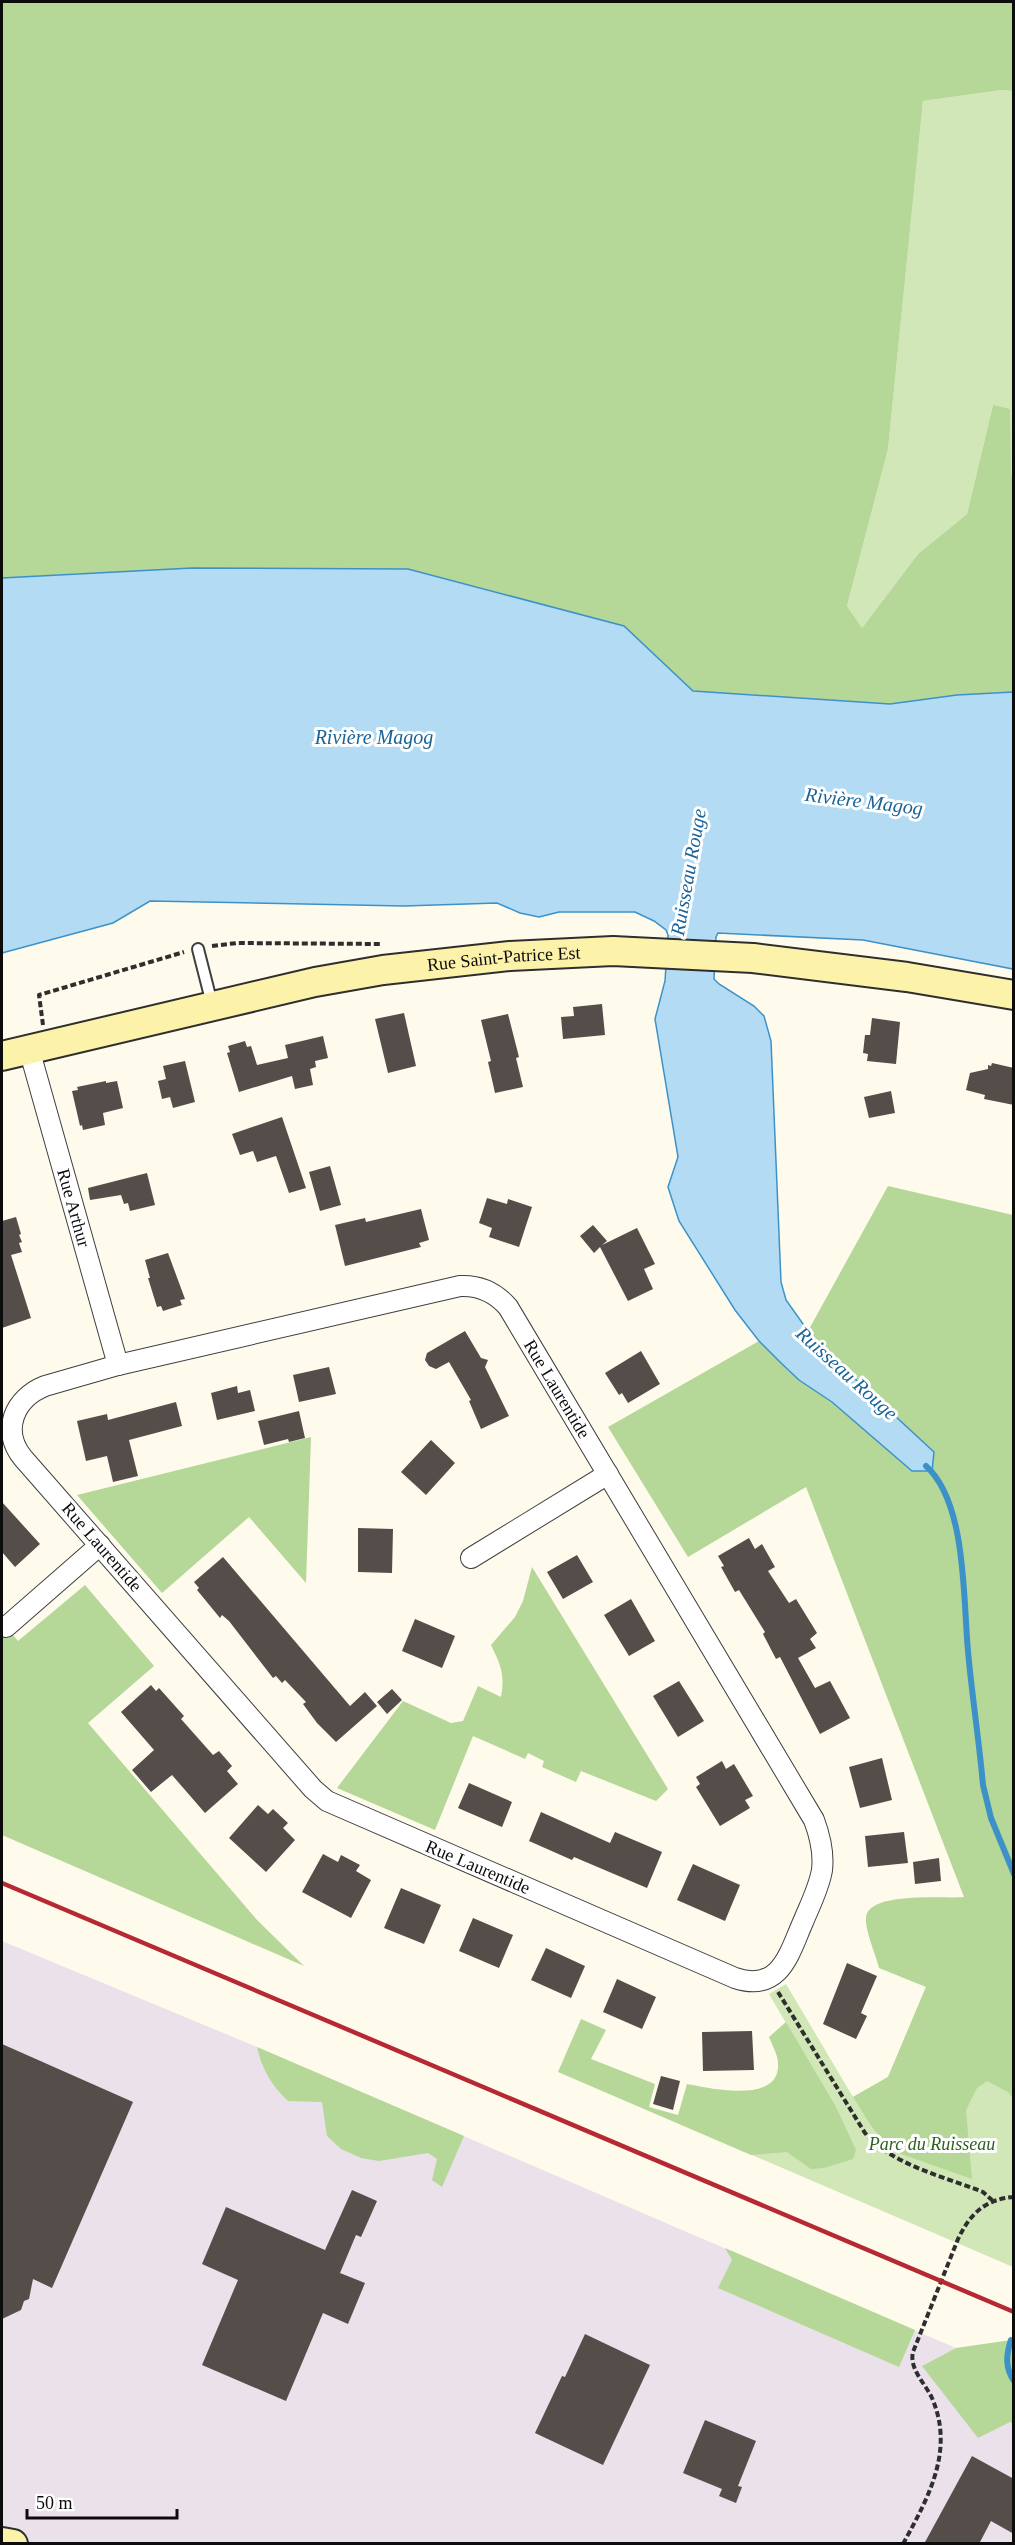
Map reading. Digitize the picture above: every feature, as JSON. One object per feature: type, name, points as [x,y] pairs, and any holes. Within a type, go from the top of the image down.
[{"type":"street","name":"Rue Saint-Patrice Est","points":[[25,1046],[315,982],[460,960],[569,953],[665,953],[719,956],[836,968],[1014,995]]},
{"type":"street","name":"Rue Arthur","points":[[25,1046],[118,1365]]},
{"type":"street","name":"Rue Laurentide","points":[[460,1286],[478,1287],[495,1294],[508,1306],[608,1474],[819,1832],[823,1857],[819,1882],[785,1963],[769,1978],[752,1982],[735,1978],[327,1801],[313,1789],[17,1450],[11,1432],[11,1422],[20,1403],[36,1389],[118,1365],[460,1286]]},
{"type":"street","points":[[471,1557],[608,1474]]},
{"type":"street","points":[[6,1627],[100,1545]]},
{"type":"street","points":[[2,2542],[13,2544]]},
{"type":"lane","points":[[198,949],[213,1005]]},
{"type":"path","points":[[25,1046],[39,995],[198,949],[237,943],[390,945]]},
{"type":"path","points":[[769,1978],[874,2143],[891,2156],[983,2192],[992,2200]]},
{"type":"path","points":[[903,2544],[931,2490],[941,2450],[936,2410],[914,2367],[913,2352],[963,2229],[973,2215],[992,2200],[1012,2197]]},
{"type":"shaded area","points":[[2,1941],[257,2047],[956,2348],[922,2366],[1013,2425],[1013,2543],[2,2543]]},
{"type":"green space","points":[[2,2],[1013,2],[1013,91],[1002,90],[923,101],[888,449],[847,606],[862,628],[918,554],[967,514],[993,405],[1010,409],[1011,476],[1014,471],[1013,692],[957,695],[890,704],[693,691],[624,626],[86,573],[2,578]]},
{"type":"green space","points":[[1002,90],[1013,91],[1013,471],[1011,478],[993,405],[967,514],[918,554],[862,628],[847,606],[888,449],[923,101]]},
{"type":"green space","points":[[888,1186],[1013,1215],[1014,2100],[1008,2092],[987,2081],[977,2088],[966,2110],[972,2179],[901,2154],[893,2149],[874,2129],[853,2097],[888,2077],[926,1987],[879,1968],[866,1923],[870,1909],[892,1900],[964,1897],[806,1487],[688,1557],[608,1427],[759,1341],[799,1380],[832,1402],[841,1366],[808,1331]]},
{"type":"green space","points":[[311,1437],[306,1583],[249,1517],[162,1593],[77,1495]]},
{"type":"green space","points":[[532,1567],[668,1789],[656,1801],[581,1771],[576,1782],[542,1767],[544,1761],[528,1753],[525,1759],[473,1736],[435,1830],[337,1788],[403,1701],[451,1723],[463,1721],[478,1686],[501,1697],[503,1682],[501,1670],[491,1645],[515,1617],[523,1601]]},
{"type":"green space","points":[[85,1585],[154,1666],[88,1723],[257,1920],[304,1966],[2,1835],[2,1622],[18,1641]]},
{"type":"green space","name":"Parc du Ruisseau","points":[[964,1897],[1013,1897],[1013,2267],[752,2155],[835,2107],[769,1994],[786,1984],[853,2097],[888,2077]]},
{"type":"green space","points":[[581,2019],[606,2030],[591,2059],[655,2084],[649,2107],[678,2115],[687,2084],[742,2091],[768,2085],[776,2076],[778,2063],[769,2037],[786,2022],[836,2107],[856,2150],[853,2159],[824,2168],[811,2169],[787,2152],[751,2155],[558,2072]]},
{"type":"green space","points":[[257,2047],[464,2136],[442,2187],[432,2180],[437,2159],[428,2153],[379,2161],[361,2158],[341,2149],[327,2136],[322,2102],[288,2101],[268,2076]]},
{"type":"green space","points":[[725,2248],[915,2330],[899,2367],[718,2288],[732,2260]]},
{"type":"green space","points":[[1014,2341],[1013,2425],[1010,2422],[978,2438],[922,2366],[956,2348]]},
{"type":"water","name":"Rivière Magog","points":[[192,568],[408,569],[624,626],[693,691],[890,704],[957,695],[1013,692],[1013,969],[863,940],[718,933],[716,937],[714,979],[754,1006],[764,1016],[771,1041],[781,1282],[786,1300],[808,1331],[841,1366],[934,1452],[932,1471],[912,1471],[832,1402],[799,1380],[781,1363],[759,1341],[735,1310],[679,1221],[668,1187],[678,1157],[655,1019],[665,981],[668,935],[666,930],[654,921],[635,912],[559,912],[539,917],[520,913],[497,903],[404,906],[150,901],[113,923],[2,953],[2,578]]},
{"type":"building","points":[[602,1004],[605,1035],[563,1039],[561,1017],[574,1016],[573,1007]]},
{"type":"building","points":[[404,1013],[416,1066],[388,1073],[375,1019]]},
{"type":"building","points":[[508,1014],[519,1057],[516,1058],[523,1087],[495,1093],[488,1062],[491,1061],[481,1020]]},
{"type":"building","points":[[872,1018],[900,1022],[896,1064],[867,1061],[868,1054],[863,1053],[865,1035],[870,1035]]},
{"type":"building","points":[[323,1036],[328,1058],[315,1061],[316,1067],[310,1069],[313,1085],[295,1089],[292,1076],[239,1092],[227,1053],[230,1052],[228,1046],[245,1041],[247,1047],[251,1046],[257,1065],[288,1058],[285,1045]]},
{"type":"building","points":[[185,1061],[195,1102],[173,1108],[170,1097],[162,1099],[158,1081],[166,1079],[163,1066]]},
{"type":"building","points":[[992,1063],[1014,1068],[1014,1105],[984,1099],[985,1095],[966,1090],[970,1073],[988,1069],[988,1065],[991,1066]]},
{"type":"building","points":[[106,1081],[106,1083],[117,1081],[123,1108],[103,1113],[105,1125],[83,1130],[82,1125],[80,1126],[72,1091],[78,1090],[77,1087]]},
{"type":"building","points":[[891,1091],[895,1113],[869,1118],[864,1097]]},
{"type":"building","points":[[282,1117],[306,1188],[289,1193],[276,1156],[257,1162],[253,1151],[240,1155],[232,1134]]},
{"type":"building","points":[[330,1166],[341,1205],[320,1211],[309,1172]]},
{"type":"building","points":[[147,1173],[155,1205],[130,1211],[128,1203],[124,1204],[121,1195],[90,1200],[88,1188]]},
{"type":"building","points":[[487,1198],[507,1204],[508,1199],[532,1207],[519,1247],[489,1237],[492,1228],[479,1223]]},
{"type":"building","points":[[421,1209],[429,1240],[419,1243],[421,1247],[345,1266],[335,1225],[365,1218],[366,1222]]},
{"type":"building","points":[[16,1217],[21,1234],[19,1235],[22,1242],[19,1243],[22,1252],[11,1255],[31,1318],[2,1328],[2,1221]]},
{"type":"building","points":[[593,1225],[607,1241],[602,1245],[637,1228],[655,1264],[644,1269],[653,1289],[628,1301],[600,1247],[594,1253],[580,1236]]},
{"type":"building","points":[[168,1253],[185,1299],[180,1300],[182,1305],[163,1311],[161,1306],[157,1307],[145,1260]]},
{"type":"building","points":[[465,1331],[481,1358],[488,1360],[485,1367],[509,1416],[481,1429],[469,1401],[471,1400],[449,1362],[436,1369],[429,1366],[425,1360],[427,1353]]},
{"type":"building","points":[[641,1351],[660,1384],[628,1403],[622,1393],[619,1395],[605,1373]]},
{"type":"building","points":[[329,1367],[336,1394],[299,1402],[293,1375]]},
{"type":"building","points":[[237,1386],[238,1393],[250,1390],[255,1411],[217,1420],[211,1393]]},
{"type":"building","points":[[176,1402],[182,1426],[129,1440],[138,1476],[113,1482],[107,1456],[86,1461],[77,1421],[107,1414],[108,1420]]},
{"type":"building","points":[[299,1411],[305,1438],[289,1442],[288,1439],[264,1445],[258,1421]]},
{"type":"building","points":[[431,1440],[455,1463],[426,1495],[401,1472]]},
{"type":"building","points":[[2,1502],[40,1544],[15,1567],[2,1552]]},
{"type":"building","points":[[358,1528],[393,1529],[392,1573],[358,1572]]},
{"type":"building","points":[[749,1538],[755,1549],[762,1544],[775,1567],[768,1571],[789,1603],[796,1599],[817,1633],[810,1639],[816,1648],[798,1658],[815,1688],[830,1681],[850,1718],[820,1734],[780,1657],[776,1659],[763,1634],[765,1632],[739,1590],[735,1592],[721,1567],[724,1566],[718,1556]]},
{"type":"building","points":[[577,1555],[593,1582],[563,1599],[547,1572]]},
{"type":"building","points":[[223,1557],[350,1706],[365,1692],[377,1706],[336,1742],[317,1723],[303,1704],[306,1702],[285,1680],[282,1683],[276,1676],[273,1678],[229,1621],[222,1615],[220,1618],[197,1590],[199,1588],[194,1582]]},
{"type":"building","points":[[631,1599],[655,1641],[629,1656],[604,1615]]},
{"type":"building","points":[[415,1619],[455,1636],[442,1668],[402,1651]]},
{"type":"building","points":[[679,1681],[704,1721],[678,1737],[653,1696]]},
{"type":"building","points":[[151,1685],[156,1691],[159,1688],[184,1716],[181,1719],[213,1755],[219,1751],[232,1766],[227,1771],[238,1784],[205,1813],[172,1775],[151,1792],[132,1770],[154,1750],[121,1712]]},
{"type":"building","points":[[392,1689],[402,1700],[387,1714],[377,1702]]},
{"type":"building","points":[[882,1758],[892,1800],[860,1808],[849,1767]]},
{"type":"building","points":[[722,1761],[726,1769],[734,1764],[753,1796],[745,1800],[750,1808],[720,1826],[696,1787],[700,1784],[696,1777]]},
{"type":"building","points":[[469,1783],[512,1802],[502,1827],[458,1808]]},
{"type":"building","points":[[258,1805],[268,1814],[273,1809],[288,1823],[283,1828],[295,1840],[266,1872],[229,1838]]},
{"type":"building","points":[[541,1812],[610,1843],[615,1832],[662,1852],[647,1888],[529,1841]]},
{"type":"building","points":[[904,1832],[908,1863],[868,1867],[865,1836]]},
{"type":"building","points":[[323,1854],[338,1862],[341,1855],[360,1865],[356,1871],[371,1880],[351,1918],[302,1892]]},
{"type":"building","points":[[939,1858],[941,1881],[915,1884],[913,1862]]},
{"type":"building","points":[[693,1864],[740,1885],[725,1921],[677,1900]]},
{"type":"building","points":[[401,1888],[441,1905],[424,1944],[384,1928]]},
{"type":"building","points":[[473,1918],[513,1935],[499,1968],[459,1951]]},
{"type":"building","points":[[546,1948],[585,1966],[571,1998],[531,1980]]},
{"type":"building","points":[[847,1963],[877,1976],[861,2013],[867,2016],[856,2039],[823,2024]]},
{"type":"building","points":[[617,1979],[656,1997],[642,2029],[603,2012]]},
{"type":"building","points":[[752,2031],[754,2070],[703,2071],[702,2032]]},
{"type":"building","points":[[2,2044],[133,2102],[52,2288],[33,2279],[29,2299],[24,2301],[21,2310],[2,2319]]},
{"type":"building","points":[[661,2076],[680,2081],[673,2110],[653,2104]]},
{"type":"building","points":[[352,2190],[377,2201],[361,2237],[356,2235],[340,2273],[365,2283],[348,2324],[323,2313],[286,2401],[202,2365],[238,2280],[202,2264],[226,2207],[325,2250]]},
{"type":"building","points":[[585,2334],[650,2365],[603,2465],[535,2433]]},
{"type":"building","points":[[705,2420],[756,2441],[738,2486],[742,2487],[736,2503],[719,2496],[722,2489],[683,2473]]},
{"type":"building","points":[[972,2456],[1014,2479],[1014,2534],[991,2521],[979,2544],[924,2544]]},
{"type":"waterway","name":"Ruisseau Rouge","points":[[926,1466],[939,1482],[949,1503],[956,1527],[983,1785],[991,1818],[1014,1874]]},
{"type":"waterway","name":"Ruisseau Rouge","points":[[1011,2340],[1007,2361],[1014,2381]]},
{"type":"railway","points":[[2,1883],[1014,2312]]}]
